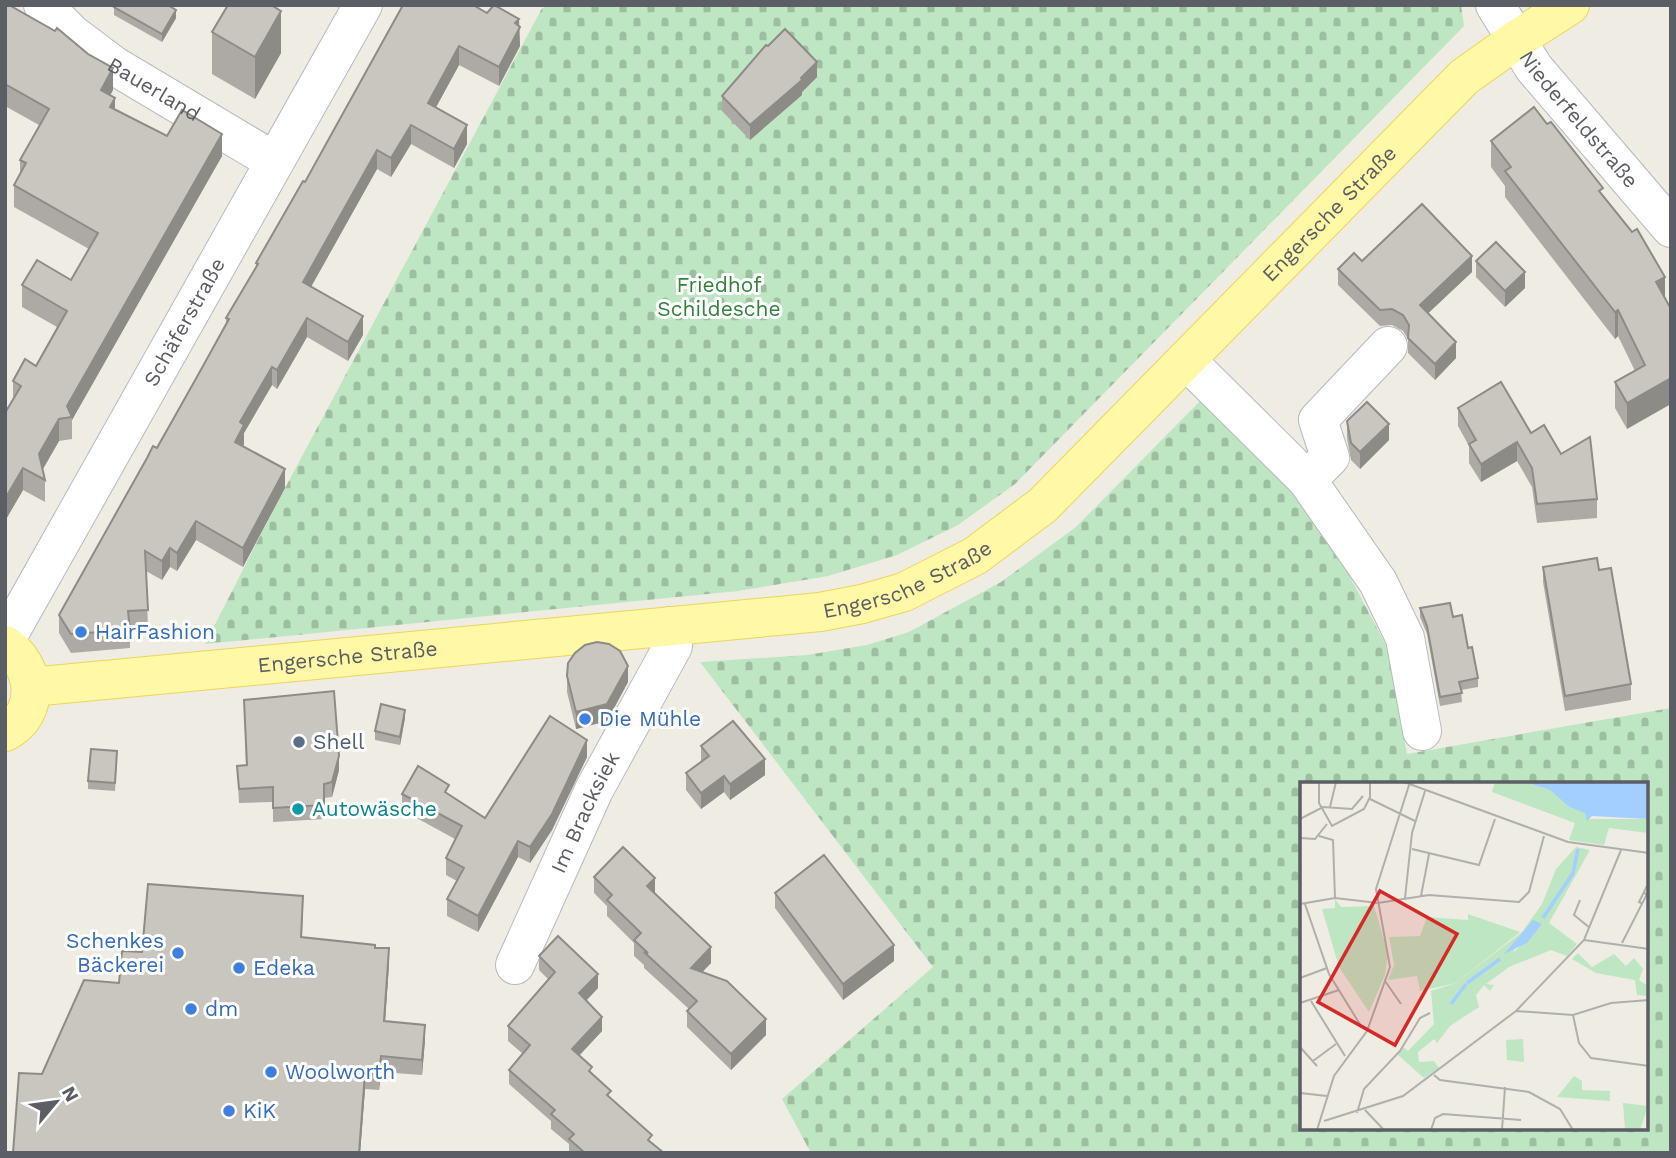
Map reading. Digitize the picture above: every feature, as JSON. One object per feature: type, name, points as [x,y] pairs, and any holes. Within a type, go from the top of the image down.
[{"type":"main road","name":"Engersche Straße","points":[[31,687],[733,622],[820,612],[904,592],[975,556],[1043,505],[1464,77],[1570,5]]},
{"type":"main road","points":[[5,643],[24,662],[31,687],[29,703],[22,718],[5,732]]},
{"type":"street","name":"Bauerland","points":[[43,5],[72,34],[113,65],[274,161]]},
{"type":"street","name":"Schäferstraße","points":[[5,643],[363,5]]},
{"type":"street","name":"Niederfeldstraße","points":[[1495,5],[1534,68],[1671,228]]},
{"type":"street","points":[[1307,480],[1330,457],[1318,420],[1388,346]]},
{"type":"street","points":[[1186,360],[1307,480],[1378,582],[1405,638],[1422,731]]},
{"type":"street","name":"Im Bracksiek","points":[[515,965],[594,790],[673,646],[670,626]]},
{"type":"green space","name":"Friedhof Schildesche","points":[[546,5],[1461,5],[1464,26],[1015,484],[958,525],[897,555],[828,576],[738,591],[205,644],[277,503]]},
{"type":"green space","points":[[1205,396],[1320,520],[1387,647],[1407,754],[1671,708],[1671,1153],[811,1153],[782,1099],[933,967],[700,662],[807,655],[867,645],[909,632],[1001,582],[1076,527]]},
{"type":"building","points":[[5,5],[55,31],[57,28],[88,54],[113,68],[101,90],[115,98],[110,107],[167,136],[182,110],[222,134],[67,406],[72,417],[59,419],[39,454],[45,480],[23,468],[5,499],[5,413],[21,386],[13,381],[25,359],[36,366],[67,311],[22,285],[37,260],[71,280],[98,233],[14,185],[26,163],[20,160],[49,109],[5,84]]},
{"type":"building","points":[[168,5],[176,10],[162,34],[114,7]]},
{"type":"building","points":[[228,5],[271,5],[281,11],[255,57],[212,32]]},
{"type":"building","points":[[403,5],[473,5],[487,13],[494,5],[519,19],[515,23],[520,27],[499,67],[459,46],[428,103],[467,125],[454,149],[411,125],[391,158],[377,150],[303,282],[363,316],[348,342],[307,318],[277,370],[272,367],[240,422],[244,425],[235,442],[285,469],[243,548],[196,521],[177,553],[170,548],[162,561],[145,551],[148,610],[128,611],[130,630],[71,634],[59,615],[153,446],[157,448],[229,319],[226,318],[258,264],[256,263],[303,181],[305,182]]},
{"type":"building","points":[[785,29],[817,62],[802,80],[750,125],[722,96],[766,45]]},
{"type":"building","points":[[1534,107],[1547,124],[1551,122],[1603,188],[1599,191],[1632,232],[1637,229],[1665,277],[1656,282],[1671,309],[1671,378],[1627,403],[1615,382],[1645,365],[1618,310],[1615,312],[1505,171],[1511,167],[1491,141]]},
{"type":"building","points":[[1422,204],[1472,256],[1420,305],[1456,342],[1435,364],[1408,338],[1409,325],[1403,315],[1392,309],[1380,310],[1338,269],[1354,253],[1362,261]]},
{"type":"building","points":[[1496,242],[1525,272],[1505,291],[1476,261]]},
{"type":"building","points":[[1501,382],[1531,433],[1544,425],[1561,454],[1590,437],[1597,499],[1537,504],[1532,468],[1517,442],[1481,464],[1469,444],[1476,440],[1458,408]]},
{"type":"building","points":[[1367,402],[1389,424],[1360,452],[1351,443],[1347,421]]},
{"type":"building","points":[[1597,558],[1599,570],[1611,568],[1631,684],[1565,696],[1543,567]]},
{"type":"building","points":[[1450,603],[1453,617],[1462,615],[1468,648],[1472,647],[1478,678],[1459,682],[1462,693],[1440,697],[1427,626],[1420,608]]},
{"type":"building","points":[[597,642],[609,644],[620,651],[628,666],[607,704],[576,712],[567,676],[568,663],[585,645]]},
{"type":"building","points":[[334,691],[339,756],[332,782],[324,784],[324,805],[273,808],[273,787],[239,789],[237,766],[247,765],[244,700]]},
{"type":"building","points":[[381,704],[405,710],[400,737],[375,731]]},
{"type":"building","points":[[550,716],[587,740],[552,814],[530,847],[518,841],[478,916],[447,899],[464,868],[446,858],[462,826],[402,794],[418,766],[449,785],[445,792],[485,818]]},
{"type":"building","points":[[733,721],[765,759],[730,784],[724,776],[701,793],[686,773],[709,756],[701,746]]},
{"type":"building","points":[[91,749],[117,751],[115,783],[88,781]]},
{"type":"building","points":[[623,847],[655,878],[647,886],[711,947],[691,968],[727,981],[766,1019],[731,1054],[687,1011],[697,1001],[634,940],[641,933],[607,900],[612,895],[594,877]]},
{"type":"building","points":[[824,855],[894,945],[843,984],[775,893]]},
{"type":"building","points":[[148,884],[303,896],[301,937],[389,948],[384,1021],[425,1025],[422,1060],[381,1056],[379,1075],[365,1073],[359,1153],[13,1153],[19,1073],[42,1074],[84,980],[119,983],[122,951],[142,952]]},
{"type":"building","points":[[558,936],[598,974],[579,993],[602,1017],[572,1049],[592,1067],[589,1071],[611,1091],[607,1095],[652,1135],[648,1140],[664,1153],[585,1153],[569,1139],[574,1134],[551,1114],[555,1110],[509,1070],[530,1045],[508,1026],[555,972],[539,956]]},
{"type":"place","name":"HairFashion","points":[[81,632]]},
{"type":"place","name":"Die Mühle","points":[[585,719]]},
{"type":"place","name":"Shell","points":[[299,742]]},
{"type":"place","name":"Autowäsche","points":[[298,809]]},
{"type":"place","name":"Schenkes Bäckerei","points":[[178,953]]},
{"type":"place","name":"Edeka","points":[[239,968]]},
{"type":"place","name":"dm","points":[[191,1009]]},
{"type":"place","name":"Woolworth","points":[[271,1072]]},
{"type":"place","name":"KiK","points":[[229,1111]]}]
